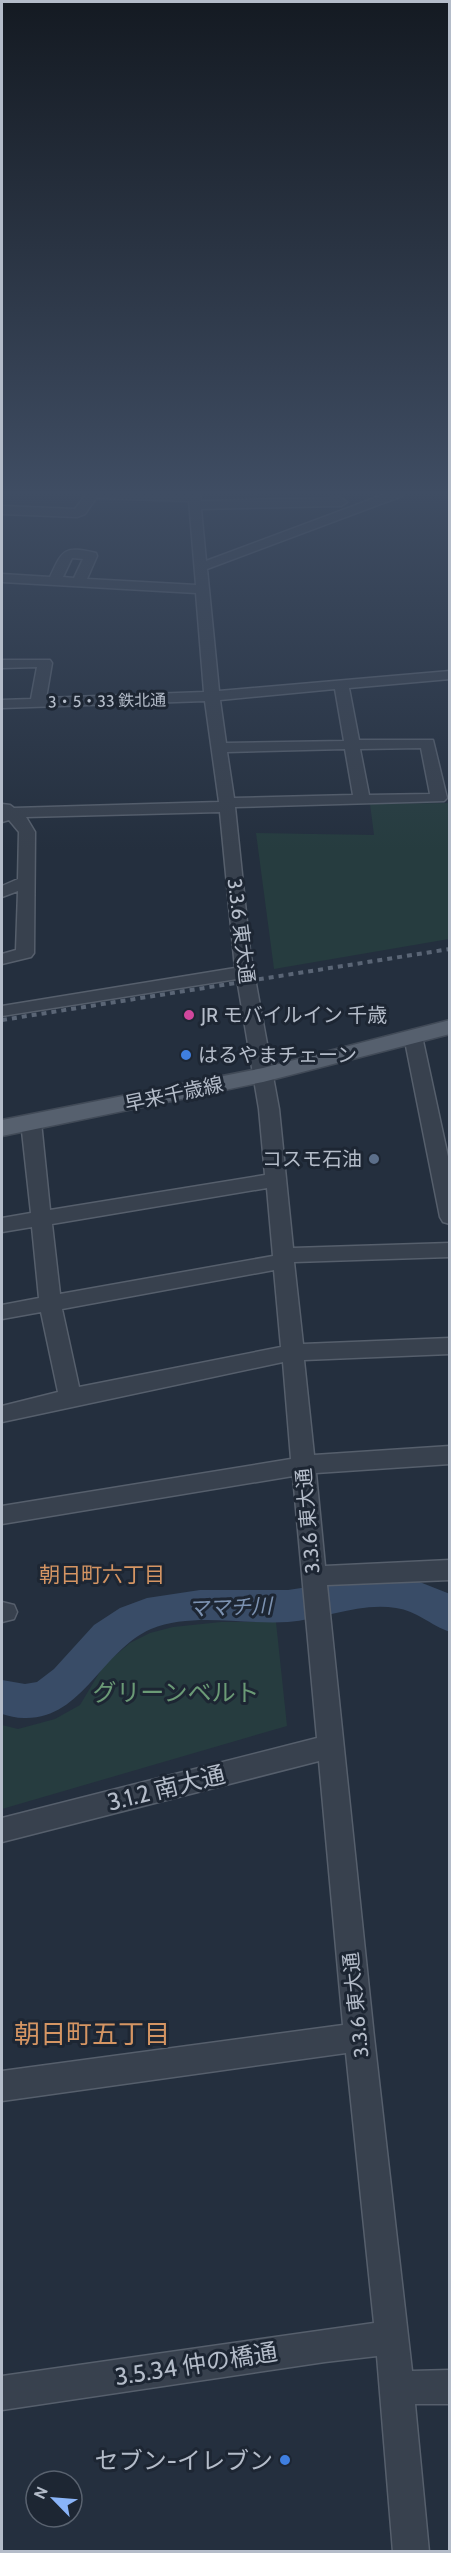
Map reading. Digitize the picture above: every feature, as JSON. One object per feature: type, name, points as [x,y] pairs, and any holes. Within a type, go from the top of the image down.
[{"type":"main road","name":"早来千歳線","points":[[2,1128],[263,1075],[450,1027]]},
{"type":"street","name":"3.3.6 東大通","points":[[205,612],[212,697],[245,972],[269,1110],[294,1352],[314,1584],[332,1746],[358,2037],[391,2338],[411,2552]]},
{"type":"street","points":[[2,664],[45,663],[38,702]]},
{"type":"street","name":"3・5・33 鉄北通","points":[[2,704],[212,697],[450,675]]},
{"type":"street","points":[[341,685],[362,800]]},
{"type":"street","points":[[5,812],[439,798],[428,743],[352,743],[219,748]]},
{"type":"street","points":[[2,959],[25,953],[27,832],[21,821],[5,812]]},
{"type":"street","points":[[2,892],[26,882]]},
{"type":"street","points":[[2,1011],[245,972]]},
{"type":"street","points":[[413,1036],[445,1171],[450,1217]]},
{"type":"street","points":[[31,1122],[50,1302],[70,1397]]},
{"type":"street","points":[[2,1225],[275,1180]]},
{"type":"street","points":[[2,1312],[284,1258],[450,1250]]},
{"type":"street","points":[[2,1414],[70,1397],[294,1352],[450,1346]]},
{"type":"street","points":[[2,1515],[327,1462],[450,1455]]},
{"type":"street","points":[[314,1584],[450,1570]]},
{"type":"street","name":"3.1.2 南大通","points":[[2,1830],[332,1746]]},
{"type":"street","points":[[2,2086],[358,2037]]},
{"type":"street","name":"3.5.34 仲の橋通","points":[[2,2393],[325,2344],[391,2338]]},
{"type":"street","points":[[395,2388],[450,2387]]},
{"type":"green space","points":[[449,803],[449,939],[274,969],[256,833],[374,835],[370,804]]},
{"type":"green space","name":"グリーンベルト","points":[[221,1622],[276,1622],[287,1726],[2,1809],[2,1725],[18,1729],[55,1719],[80,1705],[104,1665],[130,1643],[150,1633],[173,1627]]},
{"type":"waterway","name":"ママチ川","points":[[2,1697],[28,1701],[51,1694],[68,1681],[97,1646],[114,1632],[140,1617],[165,1609],[200,1606],[288,1606],[387,1591],[421,1598],[438,1606],[450,1616]]},
{"type":"railway","points":[[2,1020],[450,949]]},
{"type":"place","name":"JR モバイルイン 千歳","points":[[189,1015]]},
{"type":"place","name":"はるやまチェーン","points":[[186,1055]]},
{"type":"place","name":"コスモ石油","points":[[374,1159]]},
{"type":"place","name":"セブン-イレブン","points":[[285,2460]]},
{"type":"district","name":"朝日町六丁目","points":[[102,1574]]},
{"type":"district","name":"朝日町五丁目","points":[[92,2034]]}]
